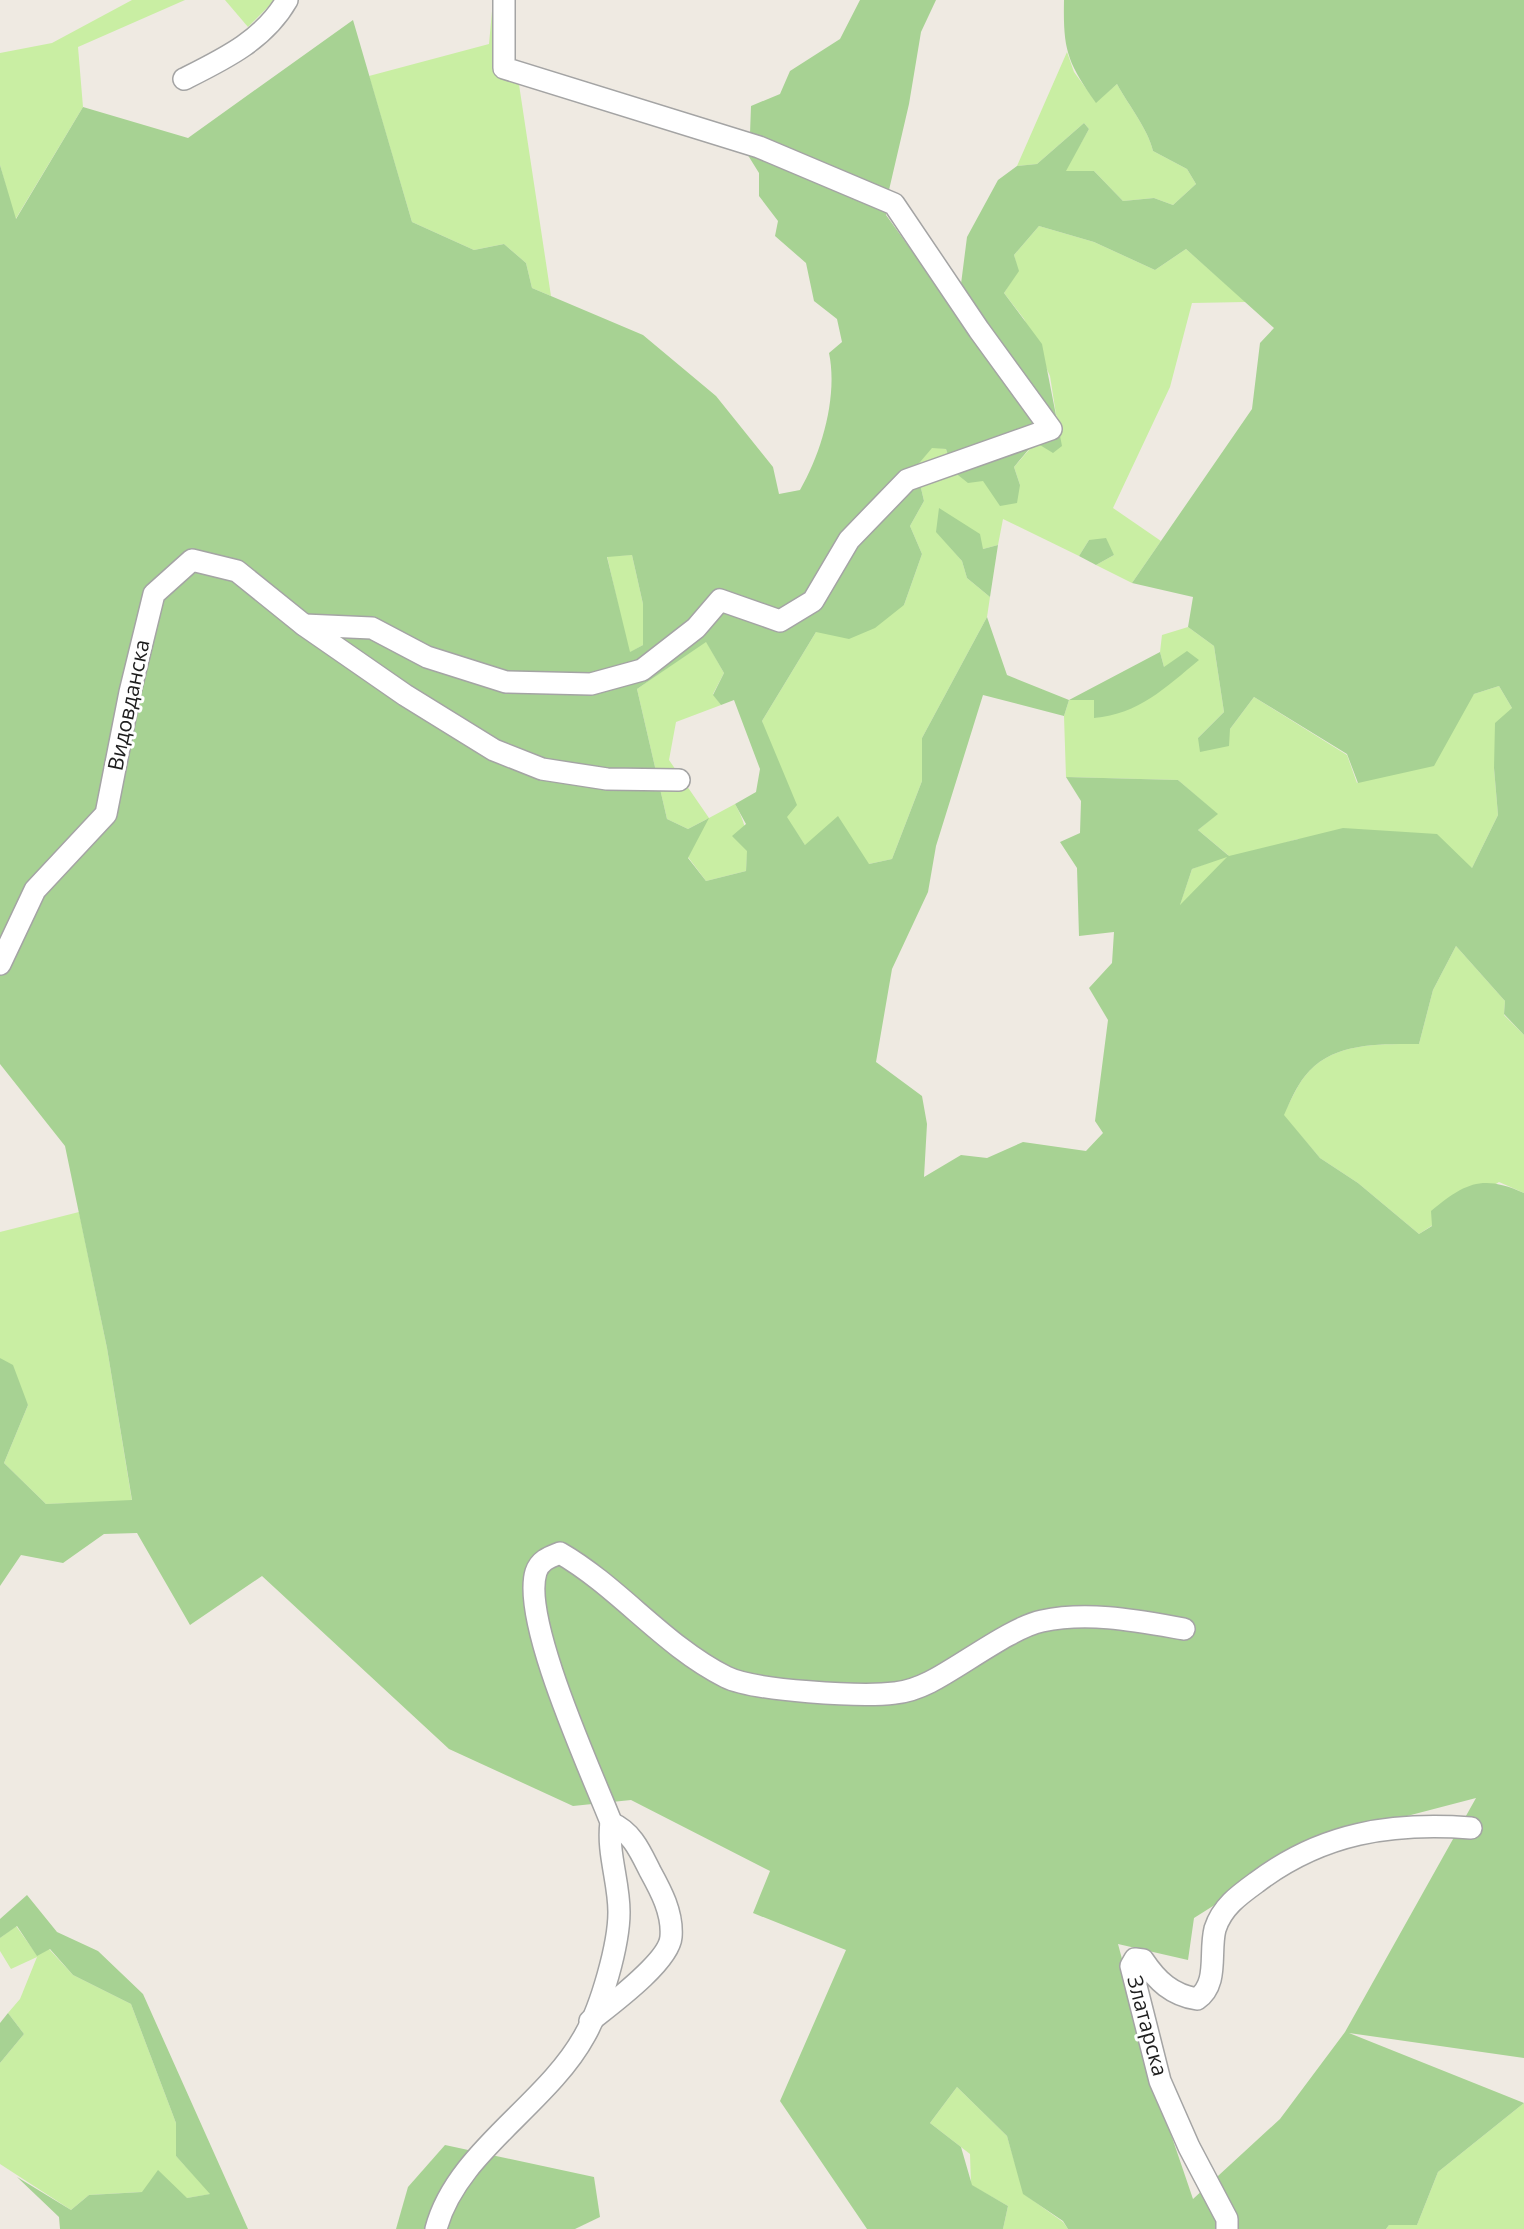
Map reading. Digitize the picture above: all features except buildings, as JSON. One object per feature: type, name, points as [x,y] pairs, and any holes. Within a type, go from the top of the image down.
[{"type":"street","points":[[184,79],[231,55],[267,29],[287,0]]},
{"type":"street","points":[[304,625],[372,628],[427,657],[506,682],[591,684],[642,670],[696,628],[720,600],[779,621],[813,601],[849,540],[906,480],[1051,429],[979,330],[894,204],[759,148],[504,68],[504,0]]},
{"type":"street","name":"Видовданска","points":[[0,964],[36,890],[106,814],[130,692],[155,594],[192,560],[237,571],[304,625],[405,695],[494,750],[555,771],[607,779],[679,779]]},
{"type":"street","points":[[436,2229],[439,2217],[465,2172],[551,2085],[586,2034],[612,1958],[619,1911],[608,1841],[611,1823],[541,1642],[536,1571],[545,1558],[560,1553],[727,1678],[775,1688],[895,1693],[928,1683],[1040,1621],[1085,1616],[1131,1619],[1184,1629]]},
{"type":"street","points":[[590,2021],[651,1969],[671,1940],[670,1920],[664,1898],[649,1867],[624,1829],[611,1823]]},
{"type":"street","name":"Златарска","points":[[1227,2229],[1227,2219],[1189,2147],[1160,2081],[1131,1966],[1135,1959],[1143,1960],[1163,1985],[1179,1996],[1197,1999],[1206,1993],[1211,1978],[1216,1928],[1228,1904],[1289,1858],[1348,1836],[1420,1824],[1471,1828]]},
{"type":"green space","points":[[132,0],[185,0],[78,47],[83,107],[15,220],[0,165],[0,53],[52,43]]},
{"type":"green space","points":[[225,0],[275,0],[248,27]]},
{"type":"green space","points":[[493,0],[514,0],[515,58],[551,296],[532,288],[526,263],[504,244],[474,250],[412,222],[369,76],[489,44]]},
{"type":"green space","points":[[860,0],[936,0],[921,32],[886,215],[912,251],[927,241],[961,284],[967,237],[998,180],[1017,166],[1037,164],[1084,123],[1089,129],[1066,171],[1094,171],[1123,201],[1154,198],[1173,205],[1196,184],[1187,169],[1153,151],[1143,126],[1117,84],[1096,103],[1069,55],[1064,31],[1064,0],[1524,0],[1524,1035],[1504,1014],[1505,1001],[1456,946],[1433,990],[1419,1044],[1357,1047],[1328,1057],[1305,1076],[1284,1115],[1320,1158],[1358,1183],[1419,1234],[1432,1226],[1431,1211],[1464,1188],[1475,1184],[1497,1184],[1524,1193],[1524,2058],[1349,2033],[1524,2103],[1438,2172],[1417,2225],[1389,2225],[1386,2229],[1068,2229],[1063,2221],[1023,2194],[1007,2136],[957,2087],[930,2123],[961,2147],[972,2185],[1008,2206],[1003,2229],[867,2229],[780,2101],[846,1950],[753,1913],[770,1871],[631,1800],[573,1806],[449,1749],[262,1576],[190,1625],[137,1533],[104,1534],[63,1563],[21,1555],[0,1586],[0,1358],[13,1365],[28,1405],[4,1463],[46,1504],[132,1500],[107,1348],[65,1146],[0,1064],[0,165],[16,219],[83,107],[188,138],[353,20],[412,222],[474,250],[504,244],[526,263],[532,288],[643,335],[716,396],[773,467],[779,494],[800,490],[815,459],[830,405],[829,353],[842,342],[837,319],[814,301],[806,263],[775,236],[778,221],[759,196],[759,173],[731,128],[750,134],[751,106],[780,94],[790,71],[840,39]],"holes":[[[1039,226],[1094,242],[1155,270],[1186,249],[1274,328],[1260,343],[1252,409],[1132,583],[1193,597],[1188,627],[1214,646],[1224,712],[1198,738],[1200,752],[1229,746],[1230,729],[1254,697],[1347,754],[1358,783],[1434,766],[1474,694],[1499,686],[1512,708],[1495,723],[1494,768],[1498,815],[1472,868],[1437,834],[1343,828],[1229,856],[1198,830],[1218,814],[1178,780],[1066,777],[1081,801],[1080,833],[1060,842],[1077,868],[1079,936],[1114,932],[1112,963],[1089,988],[1108,1020],[1095,1121],[1103,1133],[1086,1151],[1023,1142],[987,1158],[961,1155],[924,1177],[927,1124],[922,1096],[876,1062],[892,969],[928,892],[936,846],[983,695],[1064,716],[1069,700],[1007,675],[987,617],[922,738],[922,781],[892,859],[869,864],[838,816],[805,845],[787,817],[797,805],[762,721],[816,632],[849,639],[875,628],[904,605],[922,554],[910,526],[924,501],[916,467],[932,448],[946,449],[953,471],[968,483],[983,481],[1000,506],[1017,503],[1020,485],[1014,467],[1035,442],[1053,453],[1062,446],[1042,344],[1004,293],[1019,271],[1014,255]],[[632,555],[643,604],[643,645],[630,652],[607,557]],[[706,642],[724,673],[713,695],[721,705],[734,700],[760,769],[756,792],[735,804],[746,824],[732,836],[747,851],[746,871],[706,881],[688,858],[709,818],[688,829],[667,819],[637,689]],[[1227,857],[1180,905],[1192,869]],[[1476,1798],[1345,2032],[1280,2119],[1193,2199],[1161,2105],[1118,1944],[1188,1960],[1194,1918],[1319,1839]]]},
{"type":"green space","points":[[1067,52],[1074,72],[1096,102],[1117,84],[1143,126],[1153,151],[1187,169],[1196,184],[1173,205],[1154,198],[1123,201],[1094,171],[1065,171],[1089,129],[1084,123],[1037,164],[1017,166]]},
{"type":"green space","points":[[1039,226],[1094,242],[1155,270],[1186,249],[1246,302],[1192,303],[1170,387],[1113,508],[1161,541],[1132,583],[1096,565],[1114,555],[1089,540],[1079,556],[1003,519],[998,545],[983,549],[937,532],[962,561],[967,578],[990,597],[987,617],[922,738],[922,781],[892,859],[869,864],[805,845],[786,817],[762,721],[816,632],[904,605],[922,554],[910,526],[924,501],[916,467],[932,447],[946,449],[953,471],[983,481],[1020,485],[1014,467],[1036,442],[1061,446],[1050,376],[1024,319],[1004,293],[1018,271],[1014,255]]},
{"type":"green space","points":[[939,508],[980,534],[983,549],[998,545],[990,597],[967,578],[962,561],[936,532]]},
{"type":"green space","points":[[1106,538],[1114,555],[1096,565],[1079,556],[1089,540]]},
{"type":"green space","points":[[632,555],[643,604],[643,645],[629,653],[607,556]]},
{"type":"green space","points":[[1188,627],[1214,646],[1224,712],[1198,738],[1230,729],[1254,697],[1347,755],[1357,783],[1474,694],[1499,686],[1512,708],[1494,768],[1498,815],[1472,868],[1298,839],[1264,849],[1179,907],[1192,869],[1228,855],[1198,830],[1217,814],[1178,780],[1066,777],[1064,716],[1069,700],[1094,700],[1094,717],[1164,667],[1160,652],[1162,635]]},
{"type":"green space","points":[[706,641],[724,673],[713,694],[721,705],[676,722],[669,760],[709,818],[735,804],[745,829],[747,852],[746,871],[706,881],[688,857],[707,819],[688,829],[667,819],[637,689]]},
{"type":"green space","points":[[1187,651],[1199,660],[1151,698],[1125,711],[1094,718],[1094,700],[1069,700],[1160,652],[1164,667]]},
{"type":"green space","points":[[1456,946],[1505,1001],[1504,1015],[1524,1035],[1524,1193],[1499,1182],[1419,1234],[1358,1183],[1320,1158],[1283,1115],[1305,1076],[1328,1057],[1357,1047],[1419,1044],[1433,990]]},
{"type":"green space","points":[[79,1212],[107,1348],[132,1501],[46,1504],[4,1463],[28,1405],[0,1358],[0,1232]]},
{"type":"green space","points":[[27,1895],[57,1932],[98,1951],[143,1994],[248,2229],[60,2229],[59,2217],[17,2177],[71,2210],[89,2195],[142,2192],[158,2170],[187,2198],[210,2194],[176,2156],[176,2123],[131,2004],[73,1975],[50,1949],[37,1956],[17,1926],[0,1938],[0,1919]]},
{"type":"green space","points":[[16,1926],[37,1955],[49,1949],[73,1975],[131,2004],[176,2123],[176,2156],[211,2194],[187,2198],[142,2192],[89,2195],[71,2210],[0,2164],[0,2063],[24,2034],[8,2013],[20,1999],[37,1957],[11,1969],[0,1951],[0,1938]]},
{"type":"green space","points":[[8,2013],[24,2034],[0,2063],[0,2023]]},
{"type":"green space","points":[[957,2087],[1007,2136],[1024,2194],[1063,2222],[1068,2229],[1003,2229],[1008,2206],[971,2185],[970,2154],[930,2123]]},
{"type":"green space","points":[[1524,2103],[1524,2229],[1386,2229],[1389,2225],[1417,2225],[1438,2172]]},
{"type":"green space","points":[[445,2145],[594,2177],[600,2217],[575,2229],[396,2229],[408,2187]]}]
